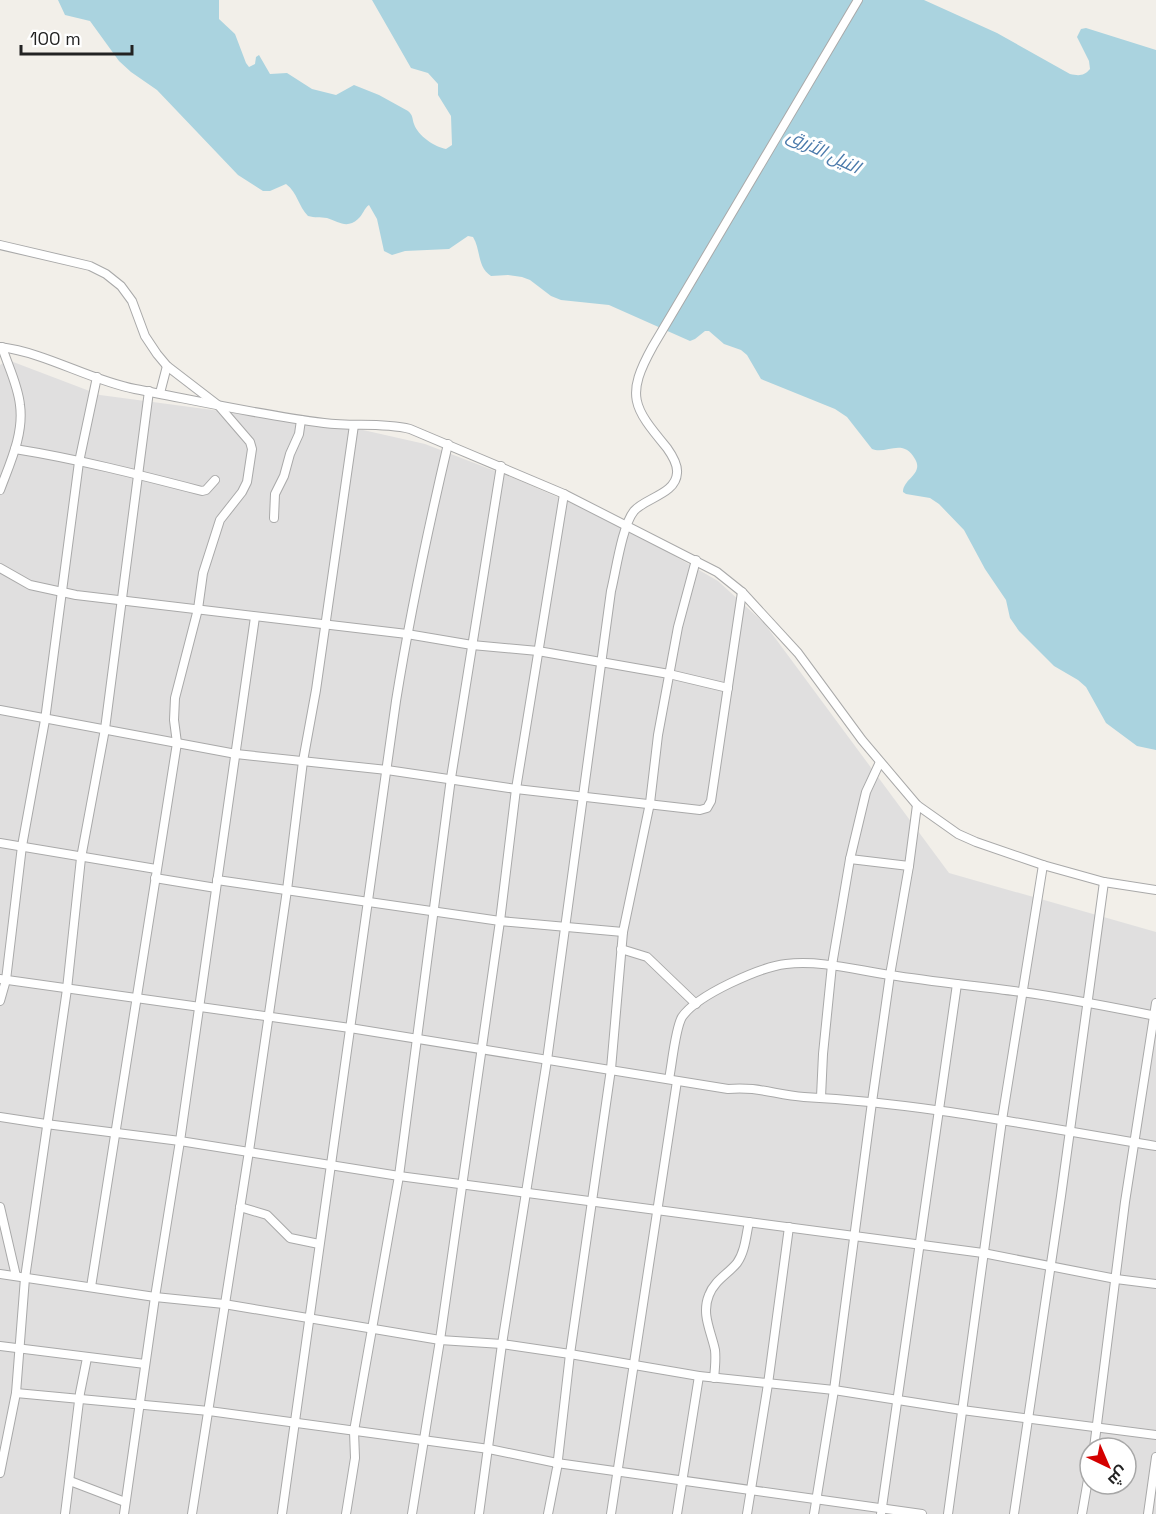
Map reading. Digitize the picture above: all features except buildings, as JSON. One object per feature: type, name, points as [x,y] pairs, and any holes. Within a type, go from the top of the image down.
[{"type":"street","points":[[479,1514],[502,1344],[547,1060],[612,591],[627,525],[635,509],[667,490],[677,477],[678,470],[672,455],[642,417],[635,396],[636,386],[653,346],[858,0]]},
{"type":"street","points":[[0,245],[90,267],[106,274],[121,286],[132,300],[151,346],[168,366],[219,406],[248,438],[252,448],[244,487],[220,520],[203,573],[198,609],[175,698],[174,720],[177,743],[91,1287]]},
{"type":"street","points":[[1,347],[32,353],[122,386],[219,406],[301,420],[354,425],[392,425],[410,429],[564,494],[696,560],[717,572],[742,592],[798,653],[880,762],[916,805],[940,823],[976,842],[1043,865],[1104,882],[1156,890]]},
{"type":"street","points":[[0,490],[15,449],[21,412],[20,402],[1,347]]},
{"type":"street","points":[[160,393],[168,366]]},
{"type":"street","points":[[0,1001],[22,846],[45,720],[79,462],[98,377]]},
{"type":"street","points":[[0,1473],[16,1393],[25,1278],[67,989],[81,858],[105,729],[123,602],[149,391]]},
{"type":"street","points":[[274,518],[275,494],[299,434],[301,420]]},
{"type":"street","points":[[192,1514],[249,1151],[287,890],[303,761],[326,624],[354,425]]},
{"type":"street","points":[[282,1514],[407,634],[448,444]]},
{"type":"street","points":[[15,449],[58,456],[202,491],[206,490],[215,480]]},
{"type":"street","points":[[346,1514],[355,1458],[354,1431],[399,1176],[452,778],[501,466]]},
{"type":"street","points":[[412,1514],[440,1340],[500,921],[516,789],[564,494]]},
{"type":"street","points":[[548,1514],[558,1463],[570,1354],[610,1069],[622,932],[650,803],[658,735],[678,627],[696,560]]},
{"type":"street","points":[[0,568],[30,585],[62,592],[123,602],[326,624],[472,645],[538,651],[603,661],[728,688]]},
{"type":"street","points":[[0,710],[236,754],[387,770],[516,789],[700,810],[707,808],[711,801],[742,592]]},
{"type":"street","points":[[124,1514],[255,617]]},
{"type":"street","points":[[821,1097],[832,965],[850,859],[866,792],[880,762]]},
{"type":"street","points":[[814,1514],[834,1390],[872,1102],[890,975],[909,866],[916,805]]},
{"type":"street","points":[[0,843],[217,884],[287,890],[500,921],[622,932]]},
{"type":"street","points":[[850,859],[909,866]]},
{"type":"street","points":[[948,1514],[1002,1120],[1043,865]]},
{"type":"street","points":[[1014,1514],[1104,882]]},
{"type":"street","points":[[621,950],[647,957],[696,1004]]},
{"type":"street","points":[[611,1514],[659,1211],[680,1020],[696,1004],[740,978],[768,968],[789,964],[832,965],[1088,1002],[1155,1016]]},
{"type":"street","points":[[3,979],[350,1028],[728,1089],[746,1087],[790,1096],[872,1102],[1068,1130],[1156,1146]]},
{"type":"street","points":[[882,1511],[957,984]]},
{"type":"street","points":[[1096,1436],[1134,1142],[1156,1003]]},
{"type":"street","points":[[0,1117],[249,1151],[399,1176],[983,1252],[1116,1279],[1156,1284]]},
{"type":"street","points":[[0,1207],[16,1276]]},
{"type":"street","points":[[240,1207],[267,1215],[290,1238],[319,1244]]},
{"type":"street","points":[[714,1378],[715,1352],[706,1323],[709,1293],[738,1262],[744,1248],[749,1222]]},
{"type":"street","points":[[747,1514],[768,1384],[789,1227]]},
{"type":"street","points":[[0,1274],[155,1297],[224,1304],[440,1340],[502,1344],[699,1376],[834,1390],[962,1410],[1156,1435]]},
{"type":"street","points":[[0,1346],[145,1364]]},
{"type":"street","points":[[65,1514],[79,1401],[87,1358]]},
{"type":"street","points":[[677,1514],[699,1376]]},
{"type":"street","points":[[16,1393],[79,1401],[209,1411],[489,1449],[558,1463],[751,1489],[882,1511],[922,1514]]},
{"type":"street","points":[[1148,1514],[1156,1457]]},
{"type":"street","points":[[70,1481],[125,1502]]},
{"type":"street","points":[[1082,1514],[1085,1496]]},
{"type":"shaded area","points":[[8,360],[100,395],[363,430],[425,444],[516,479],[621,525],[718,581],[764,623],[949,873],[1156,932],[1156,1514],[0,1514],[0,365]]},
{"type":"water","name":"النيل الأزرق","points":[[58,0],[219,0],[219,19],[235,34],[249,67],[255,64],[256,57],[259,55],[270,74],[287,73],[312,89],[336,95],[354,85],[379,95],[408,111],[423,137],[446,149],[452,145],[451,116],[438,95],[438,84],[428,73],[411,68],[372,0],[924,0],[997,33],[1070,74],[1081,75],[1090,69],[1089,61],[1077,37],[1081,29],[1086,28],[1156,50],[1156,750],[1137,746],[1106,723],[1086,687],[1054,666],[1019,631],[1010,618],[1006,600],[985,569],[964,530],[939,504],[930,498],[903,492],[906,483],[917,469],[915,459],[910,452],[900,448],[872,449],[847,417],[835,409],[761,379],[747,355],[741,350],[724,344],[709,331],[705,331],[690,341],[609,305],[561,300],[522,277],[491,276],[483,268],[473,237],[468,236],[449,249],[405,251],[392,255],[384,251],[377,219],[369,205],[360,217],[350,224],[308,216],[293,191],[286,184],[270,191],[263,191],[238,175],[157,90],[119,61],[90,21],[65,15]]}]
